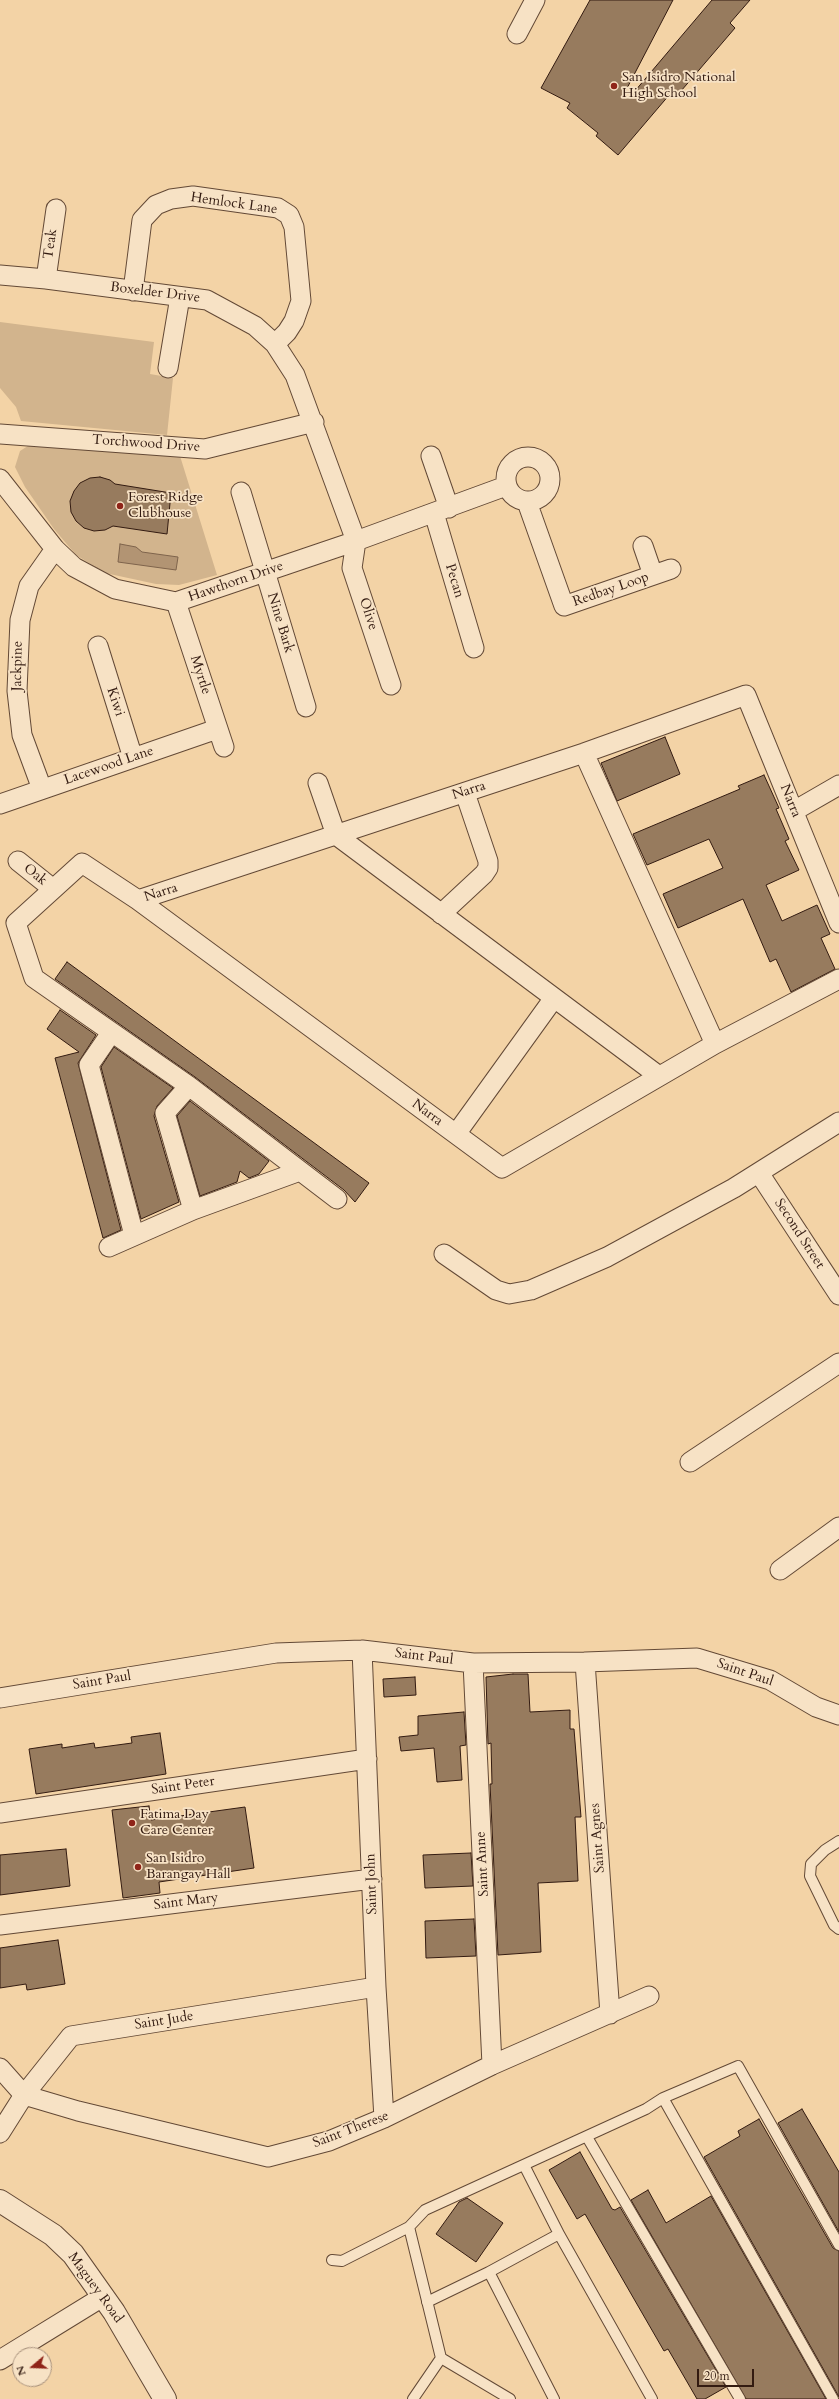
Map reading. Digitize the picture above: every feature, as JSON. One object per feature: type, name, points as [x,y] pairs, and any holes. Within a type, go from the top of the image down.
[{"type":"street","points":[[517,34],[535,0]]},
{"type":"street","name":"Hemlock Lane","points":[[133,291],[142,220],[156,205],[171,198],[193,196],[278,208],[289,214],[294,227],[301,301],[294,321],[287,332],[274,344]]},
{"type":"street","name":"Teak","points":[[46,279],[56,209]]},
{"type":"street","name":"Boxelder Drive","points":[[0,275],[46,279],[207,300],[254,326],[274,344],[295,375],[314,422],[356,541]]},
{"type":"street","points":[[168,368],[180,297]]},
{"type":"street","name":"Torchwood Drive","points":[[0,434],[205,449],[314,422]]},
{"type":"street","name":"Pecan","points":[[431,456],[474,648]]},
{"type":"street","points":[[530,457],[542,462],[549,472],[548,489],[539,498],[527,502],[518,500],[511,494],[506,486],[508,469],[514,462],[521,458],[530,457]]},
{"type":"street","name":"Hawthorn Drive","points":[[0,479],[55,549],[74,567],[114,589],[176,602],[356,541],[506,486]]},
{"type":"street","name":"Nine Bark","points":[[241,492],[306,707]]},
{"type":"street","name":"Redbay Loop","points":[[527,502],[564,606],[672,569]]},
{"type":"street","name":"Olive","points":[[356,541],[352,568],[391,686]]},
{"type":"street","points":[[643,546],[653,575]]},
{"type":"street","name":"Jackpine","points":[[42,789],[22,735],[17,691],[20,620],[29,586],[55,549]]},
{"type":"street","name":"Myrtle","points":[[176,602],[224,747]]},
{"type":"street","name":"Kiwi","points":[[98,646],[133,758]]},
{"type":"street","name":"Narra","points":[[138,900],[584,753],[746,695],[839,923]]},
{"type":"street","name":"Lacewood Lane","points":[[0,804],[218,728]]},
{"type":"street","points":[[584,753],[715,1044]]},
{"type":"street","points":[[318,783],[336,835],[659,1076]]},
{"type":"street","points":[[794,811],[839,785]]},
{"type":"street","points":[[441,914],[484,874],[488,868],[488,861],[465,793]]},
{"type":"street","name":"Oak","points":[[18,862],[53,889]]},
{"type":"street","points":[[138,900],[82,863],[16,922],[34,978],[189,1086],[337,1199]]},
{"type":"street","name":"Narra","points":[[138,900],[502,1168],[715,1044],[839,979]]},
{"type":"street","points":[[456,1134],[554,998]]},
{"type":"street","points":[[111,1033],[89,1065],[134,1235]]},
{"type":"street","points":[[189,1086],[165,1114],[193,1210]]},
{"type":"street","points":[[444,1254],[496,1290],[509,1294],[525,1292],[607,1257],[759,1173],[839,1122]]},
{"type":"street","points":[[108,1247],[193,1210],[300,1171]]},
{"type":"street","name":"Second Street","points":[[759,1173],[839,1294]]},
{"type":"street","points":[[690,1462],[839,1363]]},
{"type":"street","points":[[780,1570],[839,1527]]},
{"type":"street","name":"Saint Paul","points":[[0,1698],[276,1652],[362,1650],[473,1663],[585,1662],[697,1658],[770,1680],[816,1707],[839,1715]]},
{"type":"street","name":"Saint John","points":[[362,1650],[376,1987],[384,2118]]},
{"type":"street","name":"Saint Agnes","points":[[585,1662],[610,2014]]},
{"type":"street","name":"Saint Anne","points":[[473,1663],[492,2065]]},
{"type":"street","name":"Saint Peter","points":[[0,1813],[367,1759]]},
{"type":"street","name":"Saint Mary","points":[[0,1924],[372,1878]]},
{"type":"street","name":"Saint Jude","points":[[0,2133],[24,2095],[72,2036],[376,1987]]},
{"type":"street","name":"Saint Therese","points":[[24,2095],[78,2110],[268,2157],[329,2141],[384,2118],[492,2065],[649,1996]]},
{"type":"street","points":[[0,2068],[24,2095]]},
{"type":"street","name":"Maguey Road","points":[[0,2201],[53,2235],[73,2254],[104,2296],[165,2399]]},
{"type":"street","points":[[0,2360],[104,2296]]},
{"type":"lane","points":[[839,1841],[824,1850],[810,1864],[810,1876],[834,1925],[839,1929]]},
{"type":"lane","points":[[332,2260],[342,2261],[408,2228],[425,2210],[646,2110],[663,2098],[738,2066],[839,2245]]},
{"type":"lane","points":[[663,2098],[833,2399]]},
{"type":"lane","points":[[587,2137],[740,2399]]},
{"type":"lane","points":[[524,2165],[559,2234],[652,2399]]},
{"type":"lane","points":[[408,2228],[441,2358],[510,2399]]},
{"type":"lane","points":[[427,2302],[488,2272],[559,2234]]},
{"type":"lane","points":[[488,2272],[554,2399]]},
{"type":"lane","points":[[413,2399],[441,2358]]},
{"type":"shaded area","points":[[0,322],[154,342],[150,374],[173,378],[167,435],[21,421],[16,407],[0,388]]},
{"type":"shaded area","points":[[31,444],[180,456],[217,575],[179,585],[156,584],[105,573],[76,555],[54,529],[25,487],[15,467],[20,451]]},
{"type":"shaded area","points":[[120,544],[136,547],[142,552],[178,557],[176,570],[118,562]]},
{"type":"building","name":"San Isidro National High School","points":[[590,0],[673,0],[624,94],[629,98],[712,0],[750,0],[730,23],[735,28],[675,98],[670,94],[618,155],[596,136],[598,133],[567,108],[570,103],[541,88]]},
{"type":"building","name":"Forest Ridge Clubhouse","points":[[100,477],[110,480],[115,484],[171,493],[167,534],[113,526],[105,530],[94,531],[84,528],[76,521],[71,512],[70,501],[74,491],[80,483],[90,478]]},
{"type":"building","points":[[665,737],[680,774],[617,801],[601,763]]},
{"type":"building","points":[[764,775],[779,808],[776,809],[789,839],[785,841],[799,870],[766,885],[782,921],[817,905],[830,934],[821,938],[835,969],[791,992],[776,959],[770,962],[743,899],[678,928],[663,894],[723,868],[709,839],[647,865],[633,834],[740,789],[738,786]]},
{"type":"building","points":[[67,962],[369,1183],[355,1202],[344,1190],[195,1077],[55,979]]},
{"type":"building","points":[[60,1010],[96,1035],[78,1063],[121,1230],[103,1238],[55,1058],[79,1052],[47,1029]]},
{"type":"building","points":[[114,1047],[173,1088],[157,1106],[154,1116],[179,1202],[141,1219],[101,1067]]},
{"type":"building","points":[[190,1101],[269,1161],[259,1174],[249,1178],[240,1171],[237,1182],[200,1196],[177,1116]]},
{"type":"building","points":[[528,1674],[530,1712],[570,1710],[570,1729],[574,1729],[581,1817],[575,1817],[578,1881],[538,1883],[541,1952],[498,1955],[490,1784],[492,1784],[491,1743],[488,1744],[486,1677]]},
{"type":"building","points":[[415,1677],[416,1695],[384,1697],[383,1679]]},
{"type":"building","points":[[464,1712],[466,1745],[460,1746],[462,1780],[437,1782],[434,1748],[401,1751],[399,1737],[418,1735],[418,1716]]},
{"type":"building","points":[[160,1733],[166,1774],[36,1794],[29,1749],[62,1744],[62,1748],[94,1743],[95,1748],[132,1743],[131,1737]]},
{"type":"building","points":[[149,1806],[151,1820],[245,1807],[254,1868],[159,1882],[160,1893],[123,1898],[112,1810]]},
{"type":"building","points":[[66,1849],[70,1886],[0,1895],[0,1855]]},
{"type":"building","points":[[471,1853],[473,1886],[425,1888],[423,1855]]},
{"type":"building","points":[[474,1919],[476,1956],[426,1958],[425,1921]]},
{"type":"building","points":[[58,1940],[65,1984],[27,1990],[26,1984],[0,1988],[0,1948]]},
{"type":"building","points":[[802,2109],[839,2172],[839,2232],[778,2123]]},
{"type":"building","points":[[759,2119],[833,2248],[839,2251],[839,2397],[704,2157],[740,2136],[738,2131]]},
{"type":"building","points":[[580,2152],[612,2209],[615,2210],[620,2207],[726,2387],[705,2399],[697,2399],[668,2349],[664,2351],[585,2214],[577,2219],[549,2170]]},
{"type":"building","points":[[648,2190],[666,2223],[711,2196],[826,2399],[746,2399],[631,2200]]},
{"type":"building","points":[[467,2198],[503,2223],[476,2262],[436,2234],[459,2202]]},
{"type":"place","name":"San Isidro National High School","points":[[614,86]]},
{"type":"place","name":"Forest Ridge Clubhouse","points":[[120,506]]},
{"type":"place","name":"Fatima Day Care Center","points":[[132,1823]]},
{"type":"place","name":"San Isidro Barangay Hall","points":[[138,1867]]}]
